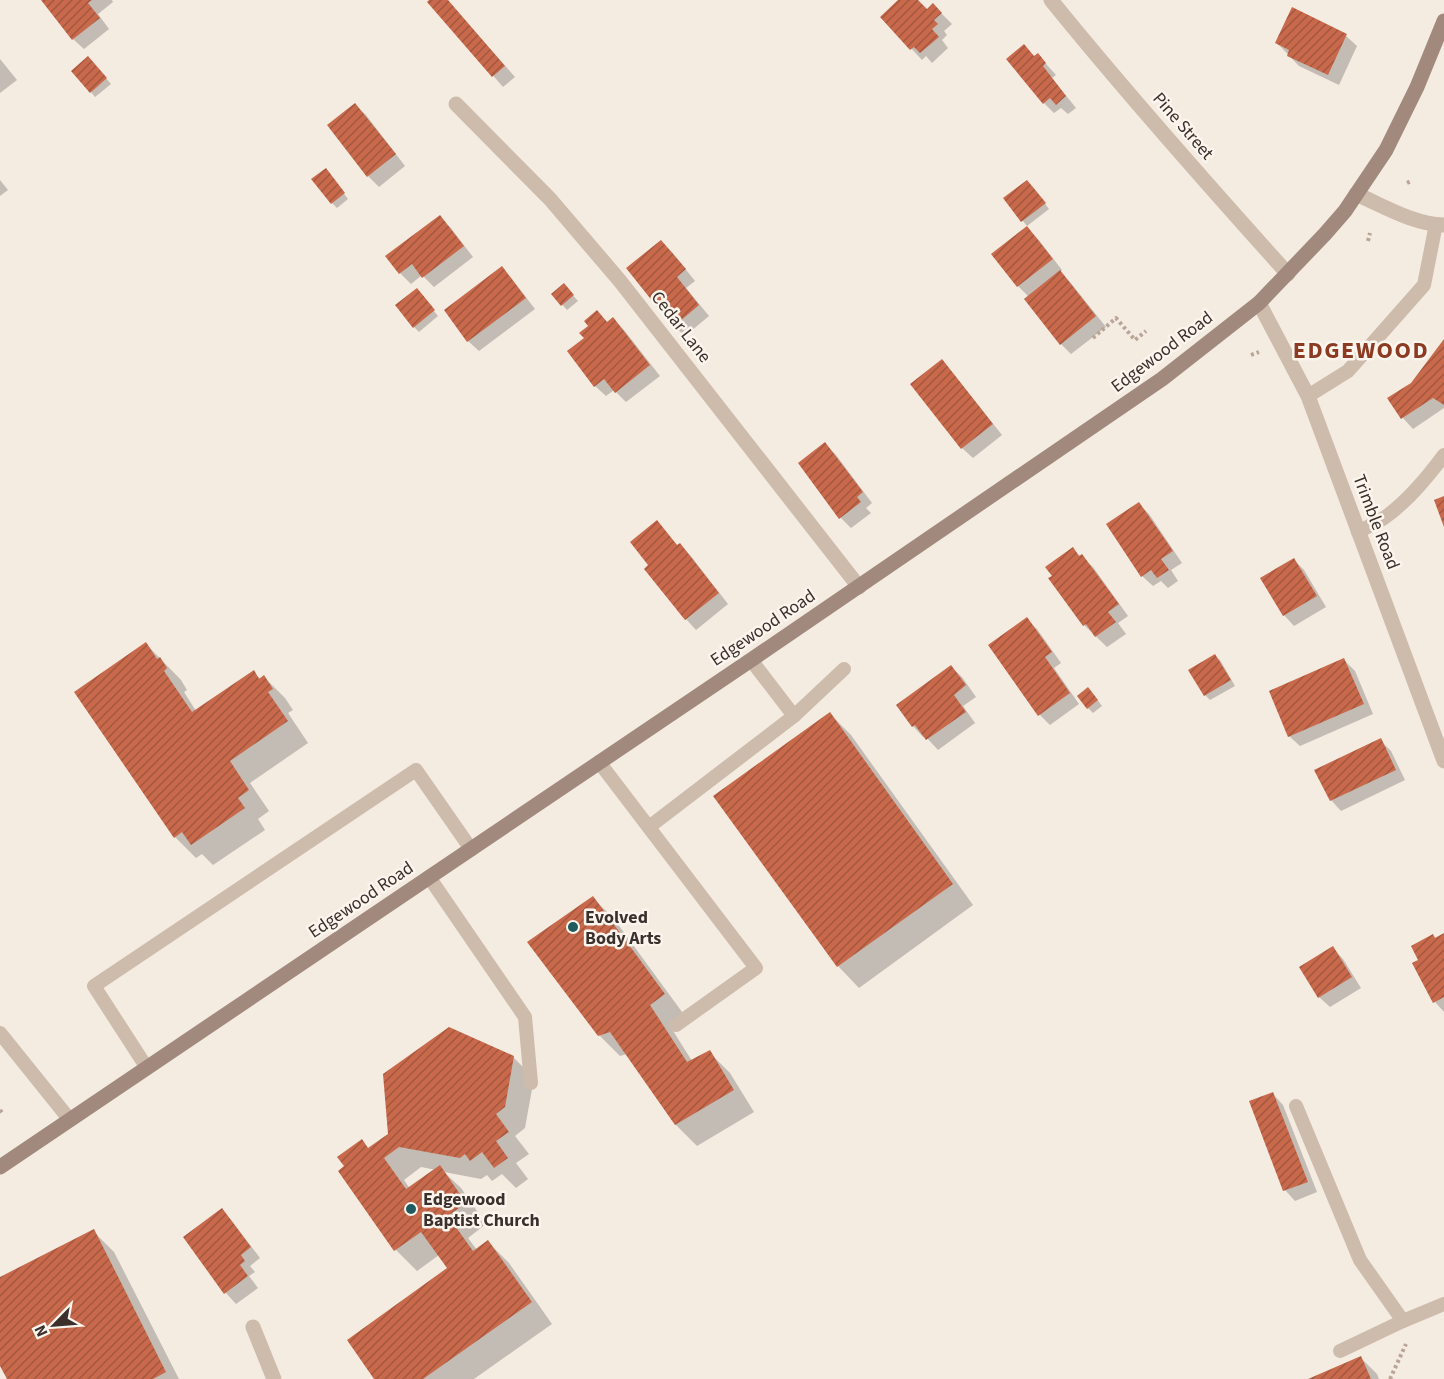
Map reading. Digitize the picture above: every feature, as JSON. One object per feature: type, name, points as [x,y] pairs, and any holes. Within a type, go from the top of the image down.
[{"type":"main road","name":"Edgewood Road","points":[[4,1163],[751,660],[1162,379],[1259,303],[1325,234],[1386,150],[1404,116],[1444,21]]},
{"type":"street","name":"Pine Street","points":[[1051,0],[1202,178],[1288,274]]},
{"type":"street","name":"Cedar Lane","points":[[456,104],[550,199],[621,281],[859,586]]},
{"type":"street","points":[[1356,194],[1412,219],[1440,224]]},
{"type":"street","name":"Trimble Road","points":[[1259,303],[1308,396],[1444,761]]},
{"type":"street","points":[[254,1327],[274,1379]]},
{"type":"lane","points":[[1308,396],[1348,371],[1424,285],[1440,224]]},
{"type":"lane","points":[[1358,532],[1391,512],[1425,480],[1444,455]]},
{"type":"lane","points":[[751,660],[794,716]]},
{"type":"lane","points":[[649,827],[794,716],[844,669]]},
{"type":"lane","points":[[599,762],[756,968],[676,1025]]},
{"type":"lane","points":[[147,1068],[94,986],[104,979],[416,770],[471,849]]},
{"type":"lane","points":[[429,878],[525,1017],[531,1083]]},
{"type":"lane","points":[[0,1033],[70,1120]]},
{"type":"lane","points":[[1296,1106],[1360,1260],[1403,1321]]},
{"type":"lane","points":[[1340,1352],[1444,1304]]},
{"type":"path","points":[[1368,241],[1370,233]]},
{"type":"path","points":[[1093,338],[1116,318],[1136,340],[1146,331]]},
{"type":"path","points":[[1251,355],[1260,351]]},
{"type":"path","points":[[1390,1379],[1410,1336],[1403,1321]]},
{"type":"building","points":[[41,0],[92,0],[88,3],[100,18],[72,40]]},
{"type":"building","points":[[429,0],[448,0],[505,66],[492,77],[427,2]]},
{"type":"building","points":[[898,0],[918,0],[927,9],[933,3],[942,13],[934,20],[938,24],[932,29],[939,37],[920,53],[914,47],[910,50],[880,17]]},
{"type":"building","points":[[1292,7],[1347,34],[1328,75],[1287,56],[1289,50],[1275,43]]},
{"type":"building","points":[[1024,44],[1034,56],[1038,53],[1046,63],[1043,66],[1066,96],[1056,105],[1050,98],[1043,104],[1006,59]]},
{"type":"building","points":[[88,56],[107,78],[90,93],[71,71]]},
{"type":"building","points":[[355,103],[396,154],[367,177],[327,125]]},
{"type":"building","points":[[326,168],[345,193],[331,204],[311,179]]},
{"type":"building","points":[[1027,180],[1046,203],[1021,222],[1003,198]]},
{"type":"building","points":[[440,215],[464,246],[422,278],[412,264],[399,274],[385,256]]},
{"type":"building","points":[[1027,226],[1053,259],[1017,287],[991,254]]},
{"type":"building","points":[[661,240],[686,269],[677,277],[699,305],[673,327],[626,268]]},
{"type":"building","points":[[502,266],[526,298],[467,342],[444,310]]},
{"type":"building","points":[[1060,270],[1096,316],[1060,345],[1024,299]]},
{"type":"building","points":[[564,283],[574,295],[561,306],[551,294]]},
{"type":"building","points":[[417,288],[435,310],[413,328],[395,305]]},
{"type":"building","points":[[597,310],[607,322],[613,317],[650,365],[615,393],[604,379],[594,387],[567,351],[584,338],[579,333],[588,326],[584,321]]},
{"type":"building","points":[[1444,339],[1444,405],[1433,398],[1401,419],[1387,398],[1411,383]]},
{"type":"building","points":[[942,359],[993,424],[961,449],[910,384]]},
{"type":"building","points":[[825,442],[863,492],[857,497],[861,502],[839,519],[798,463]]},
{"type":"building","points":[[1444,496],[1444,527],[1434,500]]},
{"type":"building","points":[[1139,502],[1173,551],[1161,559],[1169,570],[1157,578],[1151,570],[1141,577],[1106,524]]},
{"type":"building","points":[[657,520],[677,545],[680,543],[719,593],[685,620],[644,569],[648,565],[630,542]]},
{"type":"building","points":[[1073,547],[1079,556],[1082,554],[1119,604],[1108,612],[1116,622],[1095,637],[1086,624],[1083,626],[1048,578],[1052,576],[1045,567]]},
{"type":"building","points":[[1294,558],[1317,596],[1283,616],[1260,578]]},
{"type":"building","points":[[1027,617],[1052,652],[1045,657],[1070,693],[1038,716],[988,645]]},
{"type":"building","points":[[146,642],[157,659],[160,657],[167,668],[164,671],[192,712],[254,670],[259,679],[264,675],[273,689],[268,692],[288,721],[230,761],[249,790],[238,798],[245,808],[191,845],[182,832],[174,838],[74,692]]},
{"type":"building","points":[[1215,654],[1231,680],[1204,696],[1188,670]]},
{"type":"building","points":[[1344,658],[1364,704],[1288,737],[1269,691]]},
{"type":"building","points":[[951,665],[966,685],[954,695],[966,712],[926,740],[915,725],[912,727],[896,705]]},
{"type":"building","points":[[1088,687],[1098,700],[1087,709],[1077,696]]},
{"type":"building","points":[[830,712],[953,884],[837,967],[713,796]]},
{"type":"building","points":[[1381,738],[1396,770],[1330,801],[1314,770]]},
{"type":"building","points":[[593,896],[665,994],[650,1005],[687,1062],[710,1050],[734,1090],[675,1125],[610,1032],[598,1036],[527,942]]},
{"type":"building","points":[[1444,933],[1444,997],[1433,1003],[1412,963],[1418,960],[1411,946],[1433,934],[1435,938]]},
{"type":"building","points":[[1333,946],[1352,977],[1318,998],[1299,967]]},
{"type":"building","name":"Edgewood Baptist Church","points":[[449,1027],[514,1056],[505,1107],[496,1114],[509,1132],[496,1141],[508,1158],[494,1168],[482,1152],[470,1161],[465,1154],[460,1158],[399,1147],[384,1158],[406,1189],[440,1165],[466,1203],[448,1216],[473,1251],[488,1240],[532,1302],[423,1379],[374,1379],[347,1340],[447,1268],[421,1232],[394,1251],[338,1171],[344,1166],[337,1157],[362,1139],[368,1148],[388,1134],[383,1074]]},
{"type":"building","points":[[1273,1092],[1308,1182],[1283,1191],[1249,1101]]},
{"type":"building","points":[[222,1208],[251,1247],[241,1255],[245,1261],[240,1265],[248,1276],[224,1294],[183,1237]]},
{"type":"building","points":[[94,1229],[166,1372],[153,1379],[7,1379],[0,1366],[0,1277]]},
{"type":"building","points":[[1361,1356],[1371,1379],[1308,1379]]},
{"type":"place","name":"Evolved Body Arts","points":[[573,927]]},
{"type":"place","name":"Edgewood Baptist Church","points":[[411,1209]]},
{"type":"district","name":"EDGEWOOD","points":[[1361,350]]}]
